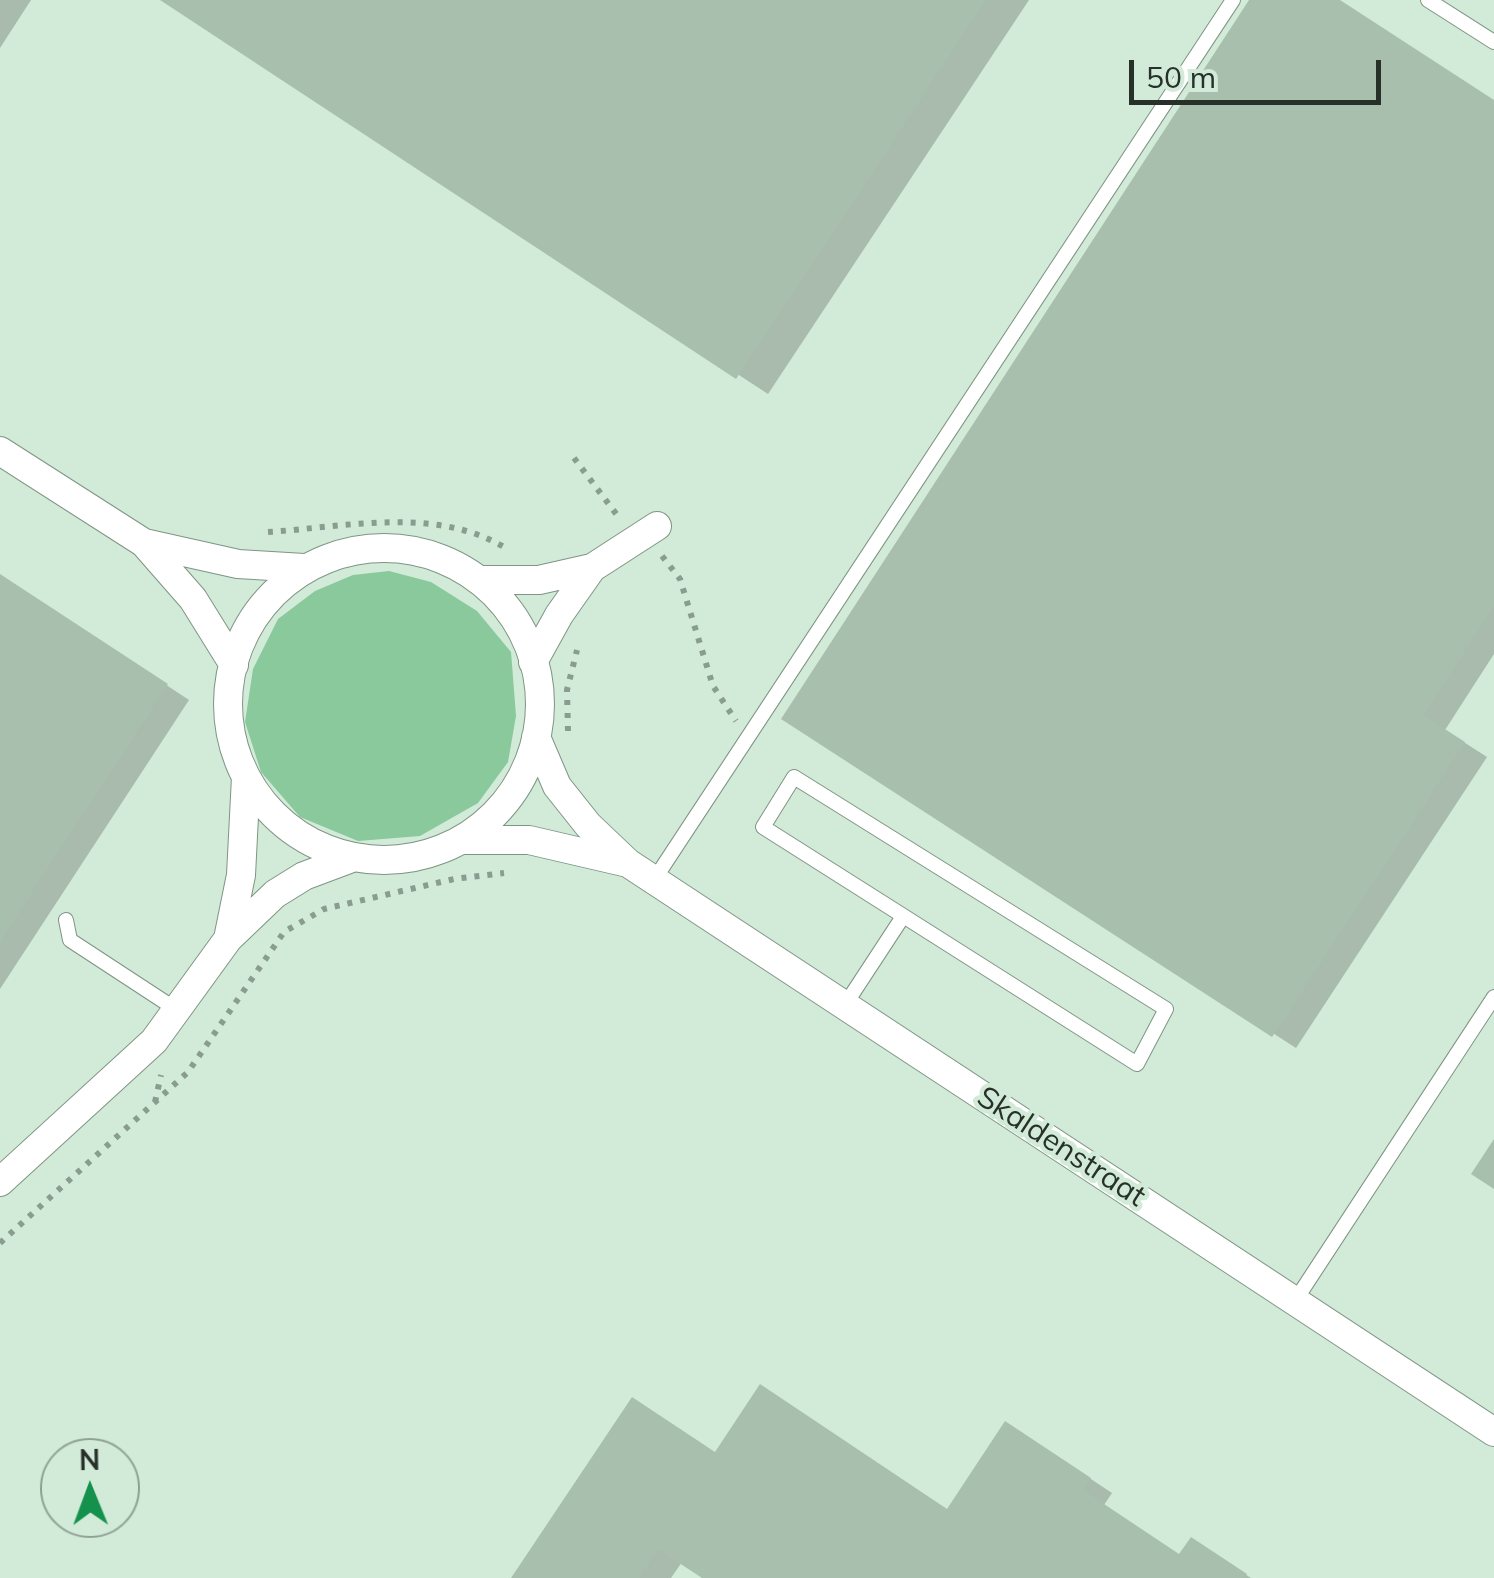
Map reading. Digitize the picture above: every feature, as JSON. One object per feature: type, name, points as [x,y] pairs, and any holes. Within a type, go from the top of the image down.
[{"type":"street","name":"Skaldenstraat","points":[[0,451],[144,543],[193,599],[234,665]]},
{"type":"street","points":[[479,580],[538,580],[592,568],[645,533]]},
{"type":"street","name":"Skaldenstraat","points":[[144,543],[238,564],[304,568]]},
{"type":"street","name":"Skaldenstraat","points":[[462,840],[507,802],[528,768],[541,719],[541,688],[522,627],[495,592],[454,562],[406,548],[353,549],[304,568],[278,587],[242,634],[226,693],[234,752],[260,802],[300,838],[352,858],[404,860],[462,840],[530,840],[628,863]]},
{"type":"street","points":[[533,662],[592,568]]},
{"type":"street","name":"Skaldenstraat","points":[[536,737],[557,786],[588,825],[628,863],[1494,1432]]},
{"type":"street","points":[[228,939],[240,875],[246,776]]},
{"type":"street","points":[[0,1182],[154,1042],[228,939],[276,894],[304,876],[352,858]]},
{"type":"lane","points":[[654,880],[1233,0]]},
{"type":"lane","points":[[1428,0],[1494,42]]},
{"type":"lane","points":[[794,777],[1166,1009],[1136,1064],[902,918],[763,828],[794,777]]},
{"type":"lane","points":[[845,1005],[902,918]]},
{"type":"lane","points":[[66,920],[70,940],[177,1010]]},
{"type":"lane","points":[[1295,1301],[1494,998]]},
{"type":"path","points":[[574,458],[645,533],[680,578],[713,686],[747,739]]},
{"type":"path","points":[[263,533],[384,521],[448,526],[488,536],[517,554],[538,580]]},
{"type":"path","points":[[559,616],[578,648],[567,690],[566,724],[571,740]]},
{"type":"path","points":[[0,1243],[188,1072],[284,932],[324,908],[420,886],[513,872],[530,840]]},
{"type":"green space","points":[[389,571],[431,582],[477,611],[511,652],[516,716],[508,762],[478,803],[420,836],[358,841],[300,817],[261,772],[245,722],[253,669],[278,619],[315,591],[353,575]]},
{"type":"building","points":[[160,0],[986,0],[736,379]]},
{"type":"building","points":[[1249,0],[1340,0],[1494,100],[1494,606],[1423,715],[1465,742],[1272,1037],[781,719]]},
{"type":"building","points":[[0,574],[168,684],[0,941]]},
{"type":"building","points":[[1494,1139],[1494,1189],[1471,1174]]},
{"type":"building","points":[[760,1384],[947,1509],[1005,1421],[1091,1478],[1083,1490],[1179,1554],[1191,1537],[1247,1574],[1244,1578],[702,1578],[658,1549],[639,1578],[511,1578],[632,1397],[715,1452]]}]
